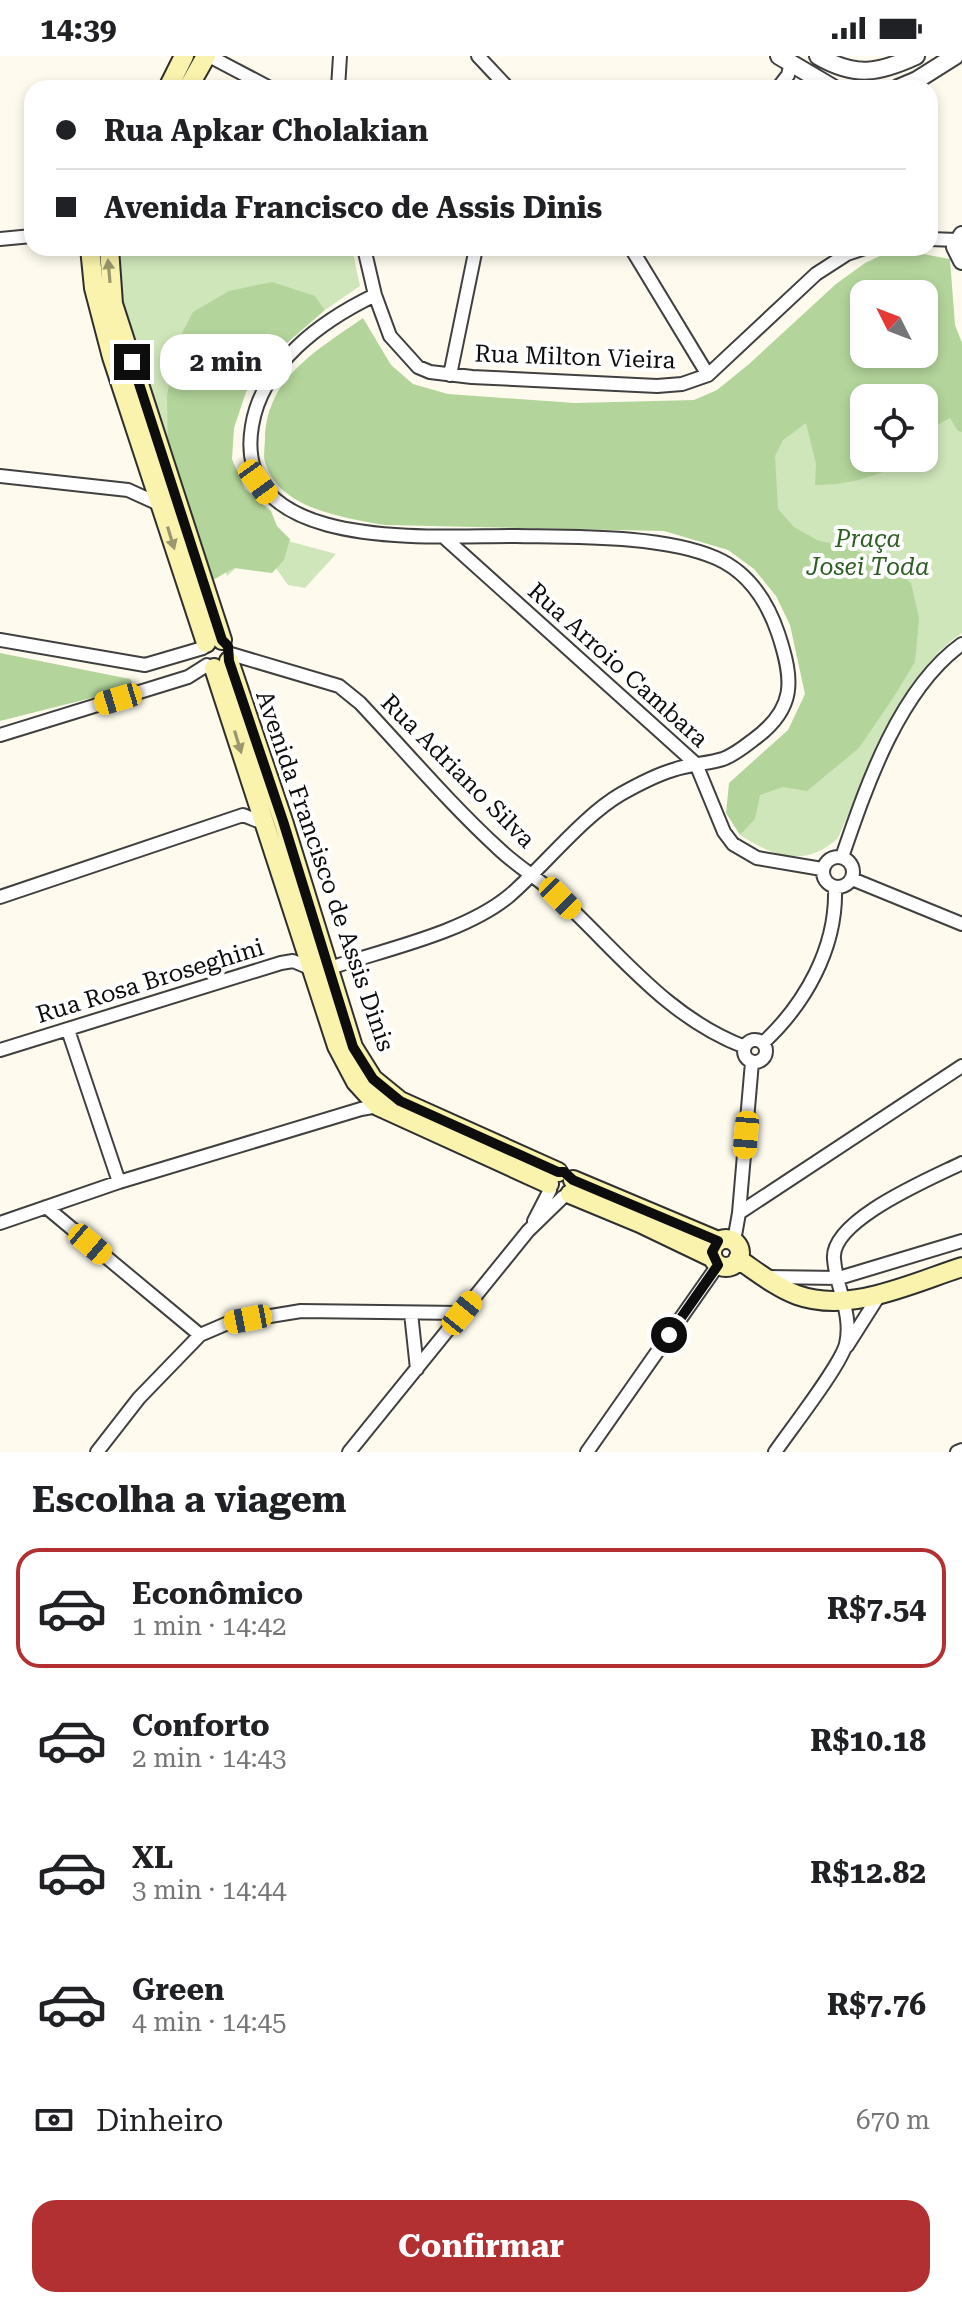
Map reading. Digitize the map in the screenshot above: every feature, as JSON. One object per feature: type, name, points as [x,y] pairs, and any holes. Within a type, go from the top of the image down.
[{"type":"main road","points":[[172,80],[184,56]]},
{"type":"main road","points":[[193,80],[207,56]]},
{"type":"main road","name":"Avenida Francisco de Assis Dinis","points":[[91,256],[94,288],[112,357],[161,505],[216,654],[321,969],[346,1066],[378,1106],[560,1186],[724,1253],[795,1295],[819,1301],[845,1300],[881,1293],[962,1267]]},
{"type":"main road","name":"Avenida Francisco de Assis Dinis","points":[[110,256],[113,304],[263,823],[353,1047],[373,1079],[385,1091],[560,1186]]},
{"type":"street","points":[[207,56],[254,80]]},
{"type":"street","points":[[338,80],[340,56]]},
{"type":"street","points":[[478,56],[500,80]]},
{"type":"street","points":[[818,56],[873,72],[916,56]]},
{"type":"street","points":[[917,80],[955,56]]},
{"type":"street","points":[[784,80],[788,75],[785,60]]},
{"type":"street","points":[[785,60],[819,80]]},
{"type":"street","points":[[0,239],[24,237]]},
{"type":"street","name":"Rua Milton Vieira","points":[[366,256],[375,295],[390,336],[411,360],[430,372],[657,386],[682,384],[708,375],[816,274],[844,256]]},
{"type":"street","points":[[450,375],[474,256]]},
{"type":"street","points":[[636,256],[708,375]]},
{"type":"street","points":[[321,969],[450,928],[507,898],[619,795],[675,769],[733,754],[779,719],[787,703],[788,678],[780,639],[760,594],[745,578],[714,557],[662,543],[515,536],[446,539],[335,527],[298,515],[268,495],[251,464],[249,448],[255,409],[280,364],[317,332],[375,295]]},
{"type":"street","points":[[0,476],[128,490],[161,505]]},
{"type":"street","name":"Rua Arroio Cambara","points":[[446,539],[696,764],[719,822],[733,844],[757,858],[822,869]]},
{"type":"street","points":[[0,640],[145,665],[169,657],[216,654]]},
{"type":"street","points":[[842,857],[861,802],[890,739],[926,679],[962,644]]},
{"type":"street","points":[[0,735],[175,681],[216,654]]},
{"type":"street","name":"Rua Adriano Silva","points":[[216,654],[339,686],[360,703],[500,850],[532,874],[677,1011],[715,1036],[745,1047]]},
{"type":"street","points":[[169,657],[175,681]]},
{"type":"street","points":[[145,665],[148,690]]},
{"type":"street","points":[[0,897],[243,815],[263,823]]},
{"type":"street","points":[[834,857],[842,857],[850,862],[852,879],[845,886],[835,888],[827,884],[822,869],[834,857]]},
{"type":"street","points":[[852,879],[962,924]]},
{"type":"street","points":[[587,1452],[724,1253],[739,1213],[752,1062],[744,1053],[745,1047],[749,1042],[763,1043],[783,1025],[808,991],[832,928],[835,888]]},
{"type":"street","name":"Rua Rosa Broseghini","points":[[0,1050],[281,963],[293,961],[321,969]]},
{"type":"street","points":[[68,1030],[119,1182]]},
{"type":"street","points":[[752,1062],[765,1057],[763,1043]]},
{"type":"street","points":[[739,1213],[962,1066]]},
{"type":"street","points":[[0,1223],[119,1182],[328,1118],[378,1106]]},
{"type":"street","points":[[845,1348],[845,1300],[833,1256],[840,1237],[873,1211],[962,1163]]},
{"type":"street","points":[[349,1452],[528,1231],[560,1186]]},
{"type":"street","points":[[46,1207],[200,1335]]},
{"type":"street","points":[[767,1277],[839,1278],[962,1241]]},
{"type":"street","points":[[775,1452],[881,1293]]},
{"type":"street","points":[[411,1313],[417,1369]]},
{"type":"street","points":[[97,1452],[139,1398],[200,1335],[228,1323],[279,1314],[462,1313]]},
{"type":"green space","points":[[115,256],[354,256],[360,286],[325,310],[317,299],[247,360],[223,475],[288,541],[336,554],[305,588],[288,585],[260,546],[227,576],[169,391],[168,454],[121,310]]},
{"type":"green space","name":"Praça Josei Toda","points":[[880,256],[950,259],[955,325],[962,343],[962,432],[950,418],[938,424],[938,384],[850,384],[850,472],[881,472],[863,479],[815,485],[816,464],[806,423],[783,440],[775,456],[778,509],[794,527],[817,540],[853,549],[885,563],[911,583],[919,618],[915,662],[859,748],[807,791],[783,787],[760,795],[755,819],[740,835],[726,813],[729,783],[788,730],[805,694],[790,625],[776,596],[754,569],[728,550],[664,531],[385,525],[351,519],[298,501],[272,478],[265,462],[267,421],[280,388],[307,359],[363,318],[391,365],[413,384],[448,394],[575,403],[694,400],[717,390],[749,364],[836,284]]},
{"type":"green space","name":"Praça Josei Toda","points":[[876,269],[901,280],[862,280]]},
{"type":"green space","points":[[272,282],[315,296],[325,310],[272,356],[246,392],[234,428],[232,459],[245,489],[271,511],[277,526],[290,539],[284,560],[272,573],[234,568],[213,580],[168,454],[167,396],[177,343],[193,312],[229,291]]},
{"type":"green space","name":"Praça Josei Toda","points":[[850,289],[850,368],[938,368],[938,296],[944,299],[962,351],[962,633],[940,651],[903,698],[873,755],[838,838],[814,853],[802,856],[778,854],[740,835],[750,823],[739,802],[802,725],[808,662],[766,568],[680,524],[371,508],[374,349],[422,394],[654,410],[698,407]]},
{"type":"green space","points":[[0,653],[130,679],[135,687],[0,721]]},
{"type":"route","points":[[132,362],[222,640],[231,654],[229,661],[322,941],[353,1047],[373,1079],[400,1101],[564,1172],[573,1180],[718,1241],[712,1252],[718,1265],[669,1335]]}]
